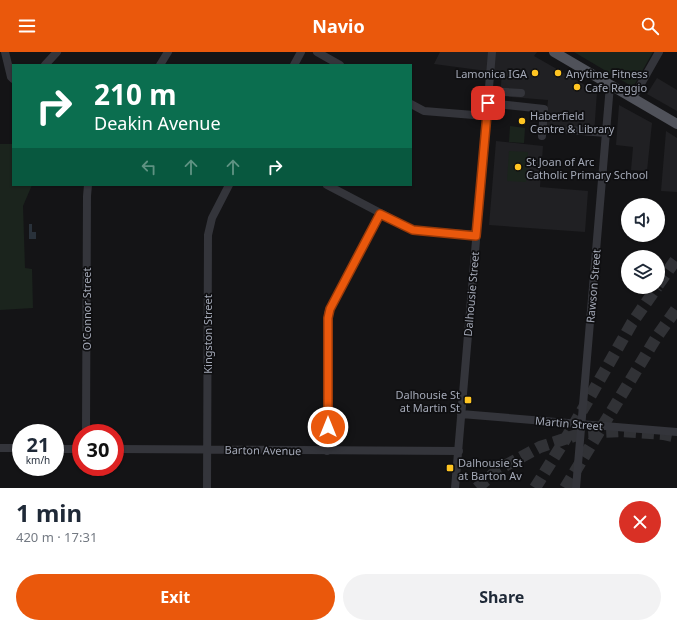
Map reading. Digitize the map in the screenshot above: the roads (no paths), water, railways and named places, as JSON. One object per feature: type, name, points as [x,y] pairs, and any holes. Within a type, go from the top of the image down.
[{"type":"main road","points":[[554,52],[677,124]]},
{"type":"street","points":[[46,64],[57,52]]},
{"type":"street","points":[[161,64],[168,52]]},
{"type":"street","points":[[295,64],[301,52]]},
{"type":"street","points":[[317,52],[338,64]]},
{"type":"street","name":"Dalhousie Street","points":[[455,488],[492,52]]},
{"type":"street","points":[[633,98],[660,52]]},
{"type":"street","points":[[4,53],[12,78]]},
{"type":"street","name":"Rawson Street","points":[[576,488],[610,85]]},
{"type":"street","points":[[489,91],[521,94]]},
{"type":"street","points":[[488,103],[544,108],[542,136]]},
{"type":"street","points":[[412,105],[424,111],[486,116]]},
{"type":"street","points":[[569,130],[606,133]]},
{"type":"street","name":"O'Connor Street","points":[[86,424],[88,186]]},
{"type":"street","name":"Kingston Street","points":[[207,488],[208,235],[212,218],[228,186]]},
{"type":"street","points":[[329,186],[413,230],[476,236]]},
{"type":"street","points":[[328,451],[328,313],[380,214]]},
{"type":"street","name":"Martin Street","points":[[461,414],[677,432]]},
{"type":"street","points":[[0,448],[12,448]]},
{"type":"street","name":"Barton Avenue","points":[[124,449],[459,451]]},
{"type":"tunnel","points":[[665,275],[677,258]]},
{"type":"tunnel","points":[[535,488],[571,430],[632,323],[652,294]]},
{"type":"tunnel","points":[[565,488],[656,338],[677,308]]},
{"type":"tunnel","points":[[477,488],[499,469],[540,447],[583,433],[621,431],[663,434],[677,437]]},
{"type":"place","name":"Lamonica IGA","points":[[535,73]]},
{"type":"place","name":"Anytime Fitness","points":[[558,73]]},
{"type":"place","name":"Cafe Reggio","points":[[577,87]]},
{"type":"place","name":"Haberfield Centre & Library","points":[[522,121]]},
{"type":"place","name":"St Joan of Arc Catholic Primary School","points":[[518,167]]},
{"type":"place","name":"Dalhousie St at Martin St","points":[[468,400]]},
{"type":"place","name":"Dalhousie St at Barton Av","points":[[450,468]]}]
